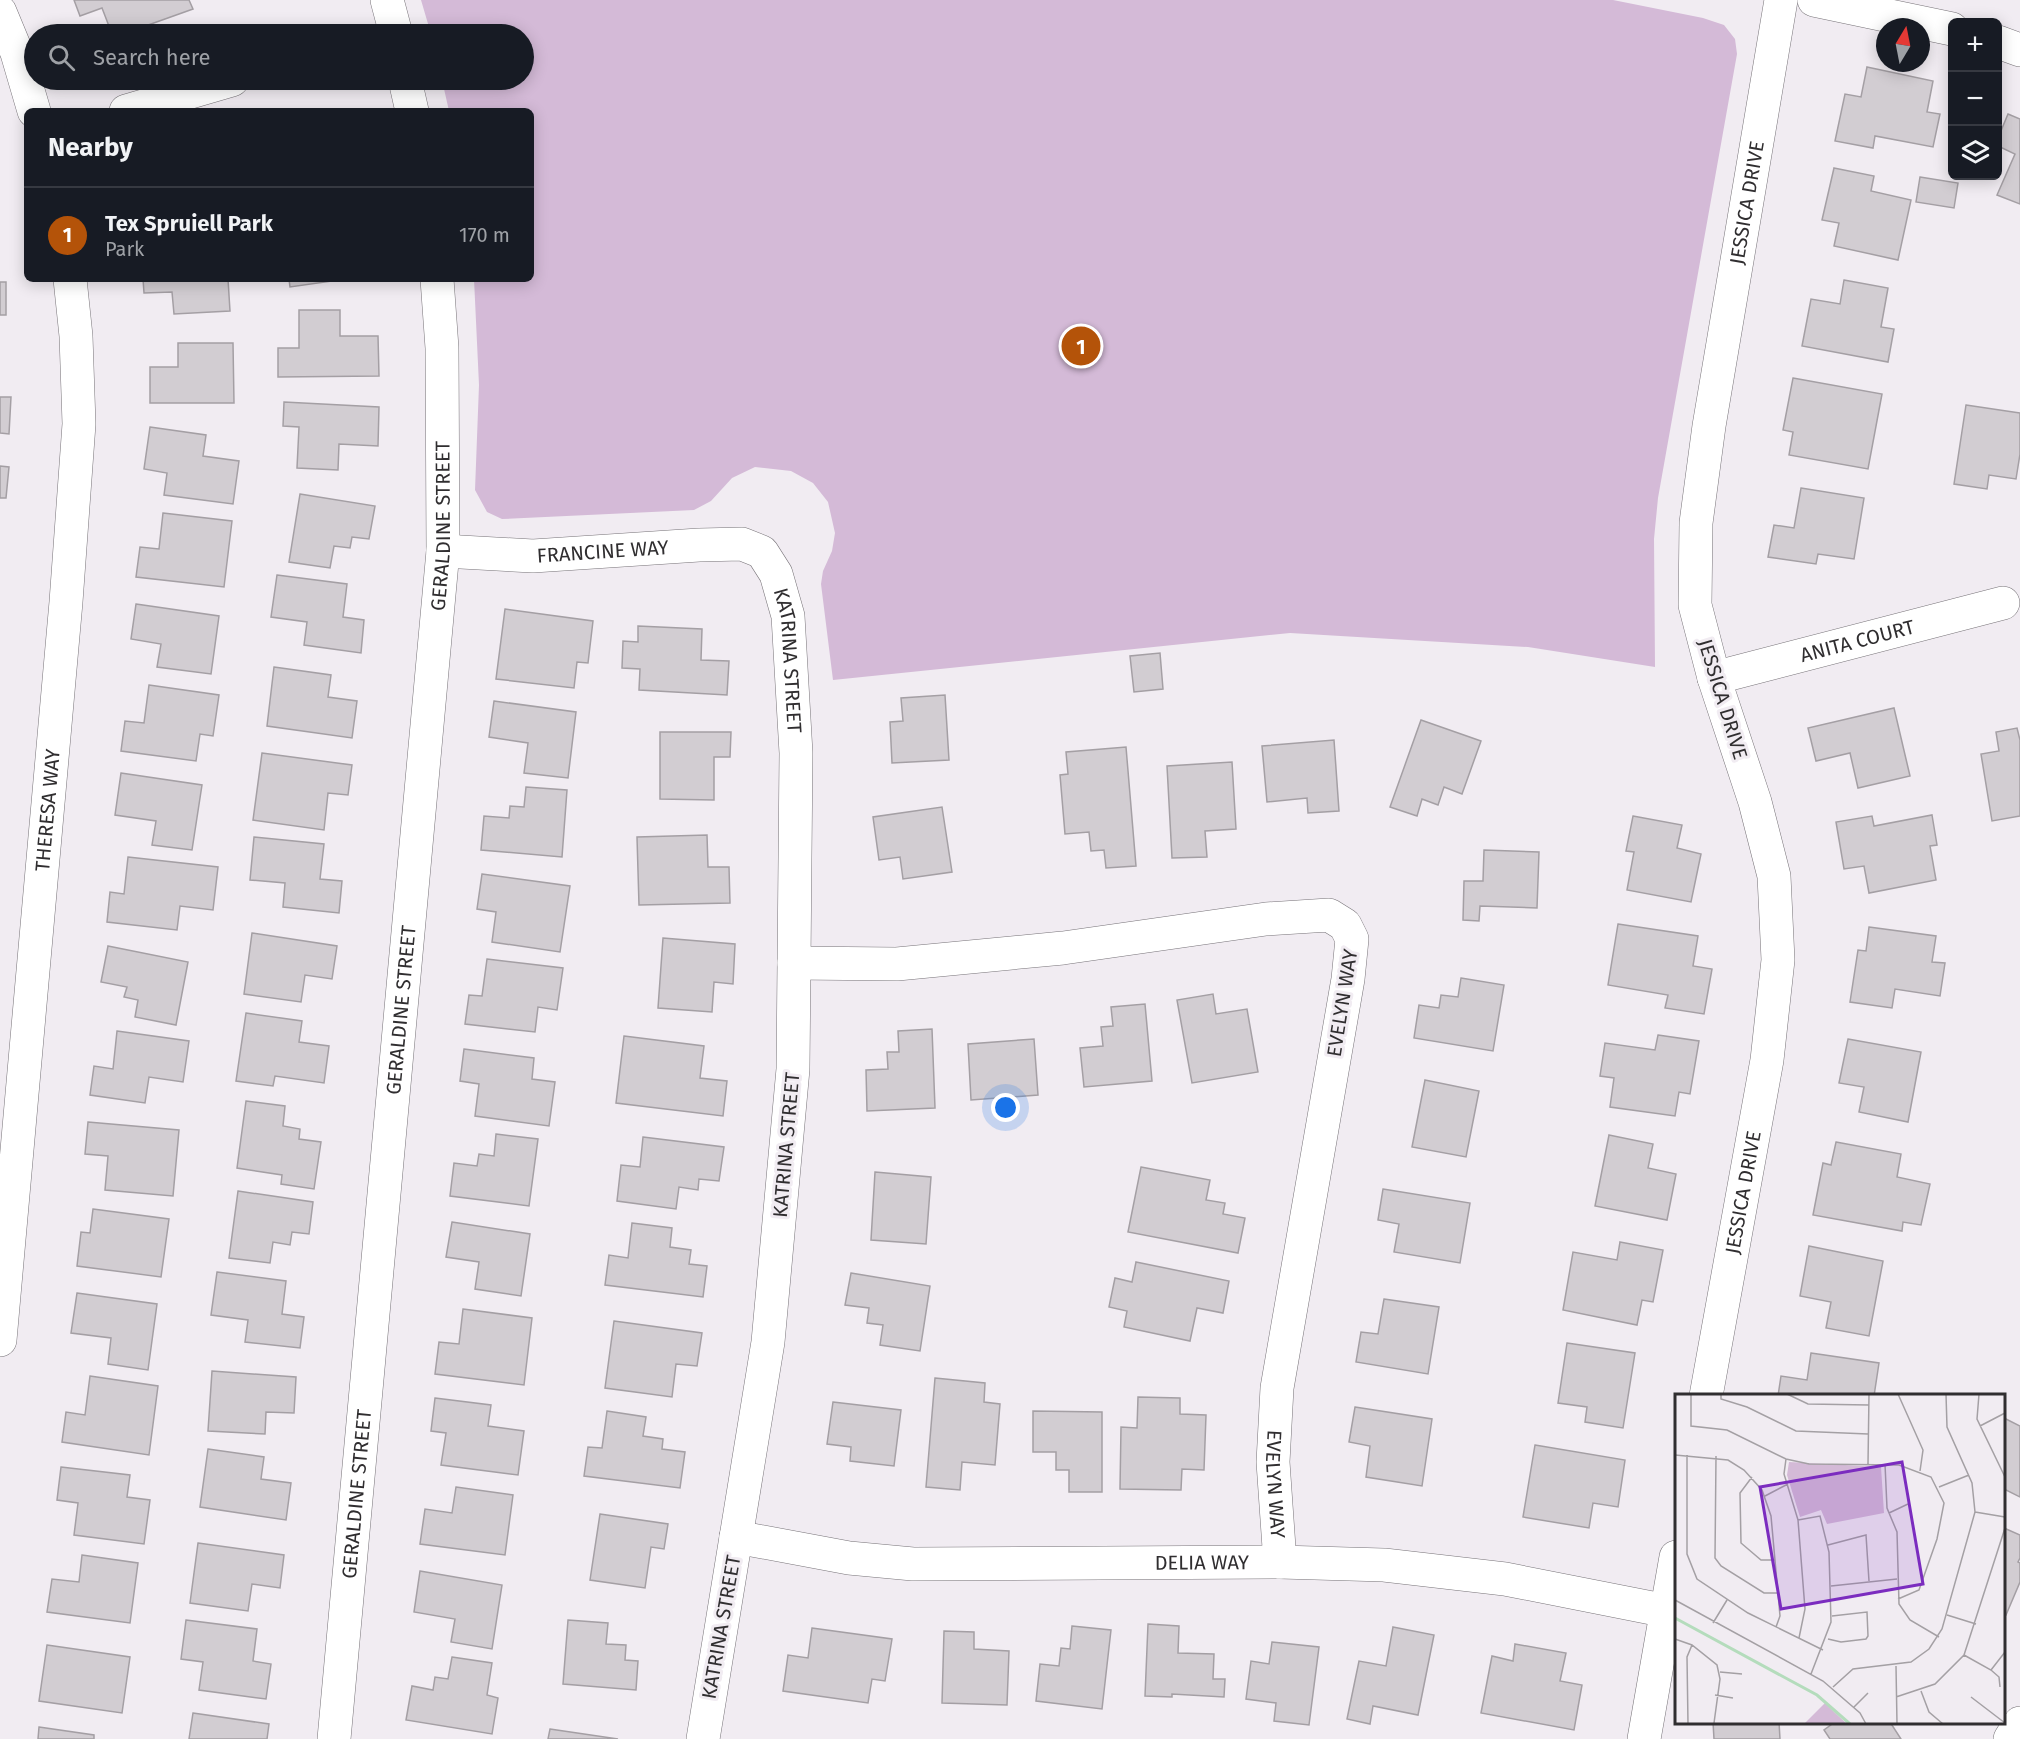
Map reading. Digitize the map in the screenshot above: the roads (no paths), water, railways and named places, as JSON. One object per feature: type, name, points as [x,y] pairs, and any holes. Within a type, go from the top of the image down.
[{"type":"street","name":"JESSICA DRIVE","points":[[1706,1394],[1767,1060],[1778,960],[1774,876],[1755,802],[1714,678],[1695,605],[1696,523],[1709,426],[1780,0]]},
{"type":"street","points":[[1814,0],[1948,28]]},
{"type":"street","points":[[0,12],[24,77]]},
{"type":"street","points":[[2002,43],[2020,50]]},
{"type":"street","points":[[28,90],[33,108]]},
{"type":"street","points":[[136,108],[198,90]]},
{"type":"street","points":[[407,90],[411,108]]},
{"type":"street","name":"THERESA WAY","points":[[0,1340],[13,1048],[64,625],[79,424],[76,336],[70,282]]},
{"type":"street","name":"GERALDINE STREET","points":[[334,1739],[443,551],[442,348],[437,282]]},
{"type":"street","name":"FRANCINE WAY","points":[[443,551],[533,556],[742,544],[762,552]]},
{"type":"street","name":"KATRINA STREET","points":[[703,1739],[768,1342],[793,1069],[796,753],[788,615],[776,574],[762,552]]},
{"type":"street","name":"ANITA COURT","points":[[1714,678],[2003,603]]},
{"type":"street","name":"EVELYN WAY","points":[[794,963],[909,963],[1063,948],[1266,919],[1329,915],[1345,925],[1352,939],[1348,979],[1277,1388],[1273,1462],[1280,1562]]},
{"type":"street","name":"DELIA WAY","points":[[736,1537],[849,1558],[913,1564],[1280,1562],[1384,1565],[1505,1579],[1667,1611]]},
{"type":"street","points":[[1644,1739],[1675,1568]]},
{"type":"street","points":[[2010,1739],[2020,1724]]},
{"type":"place","name":"Tex Spruiell Park","points":[[1081,346]]}]
